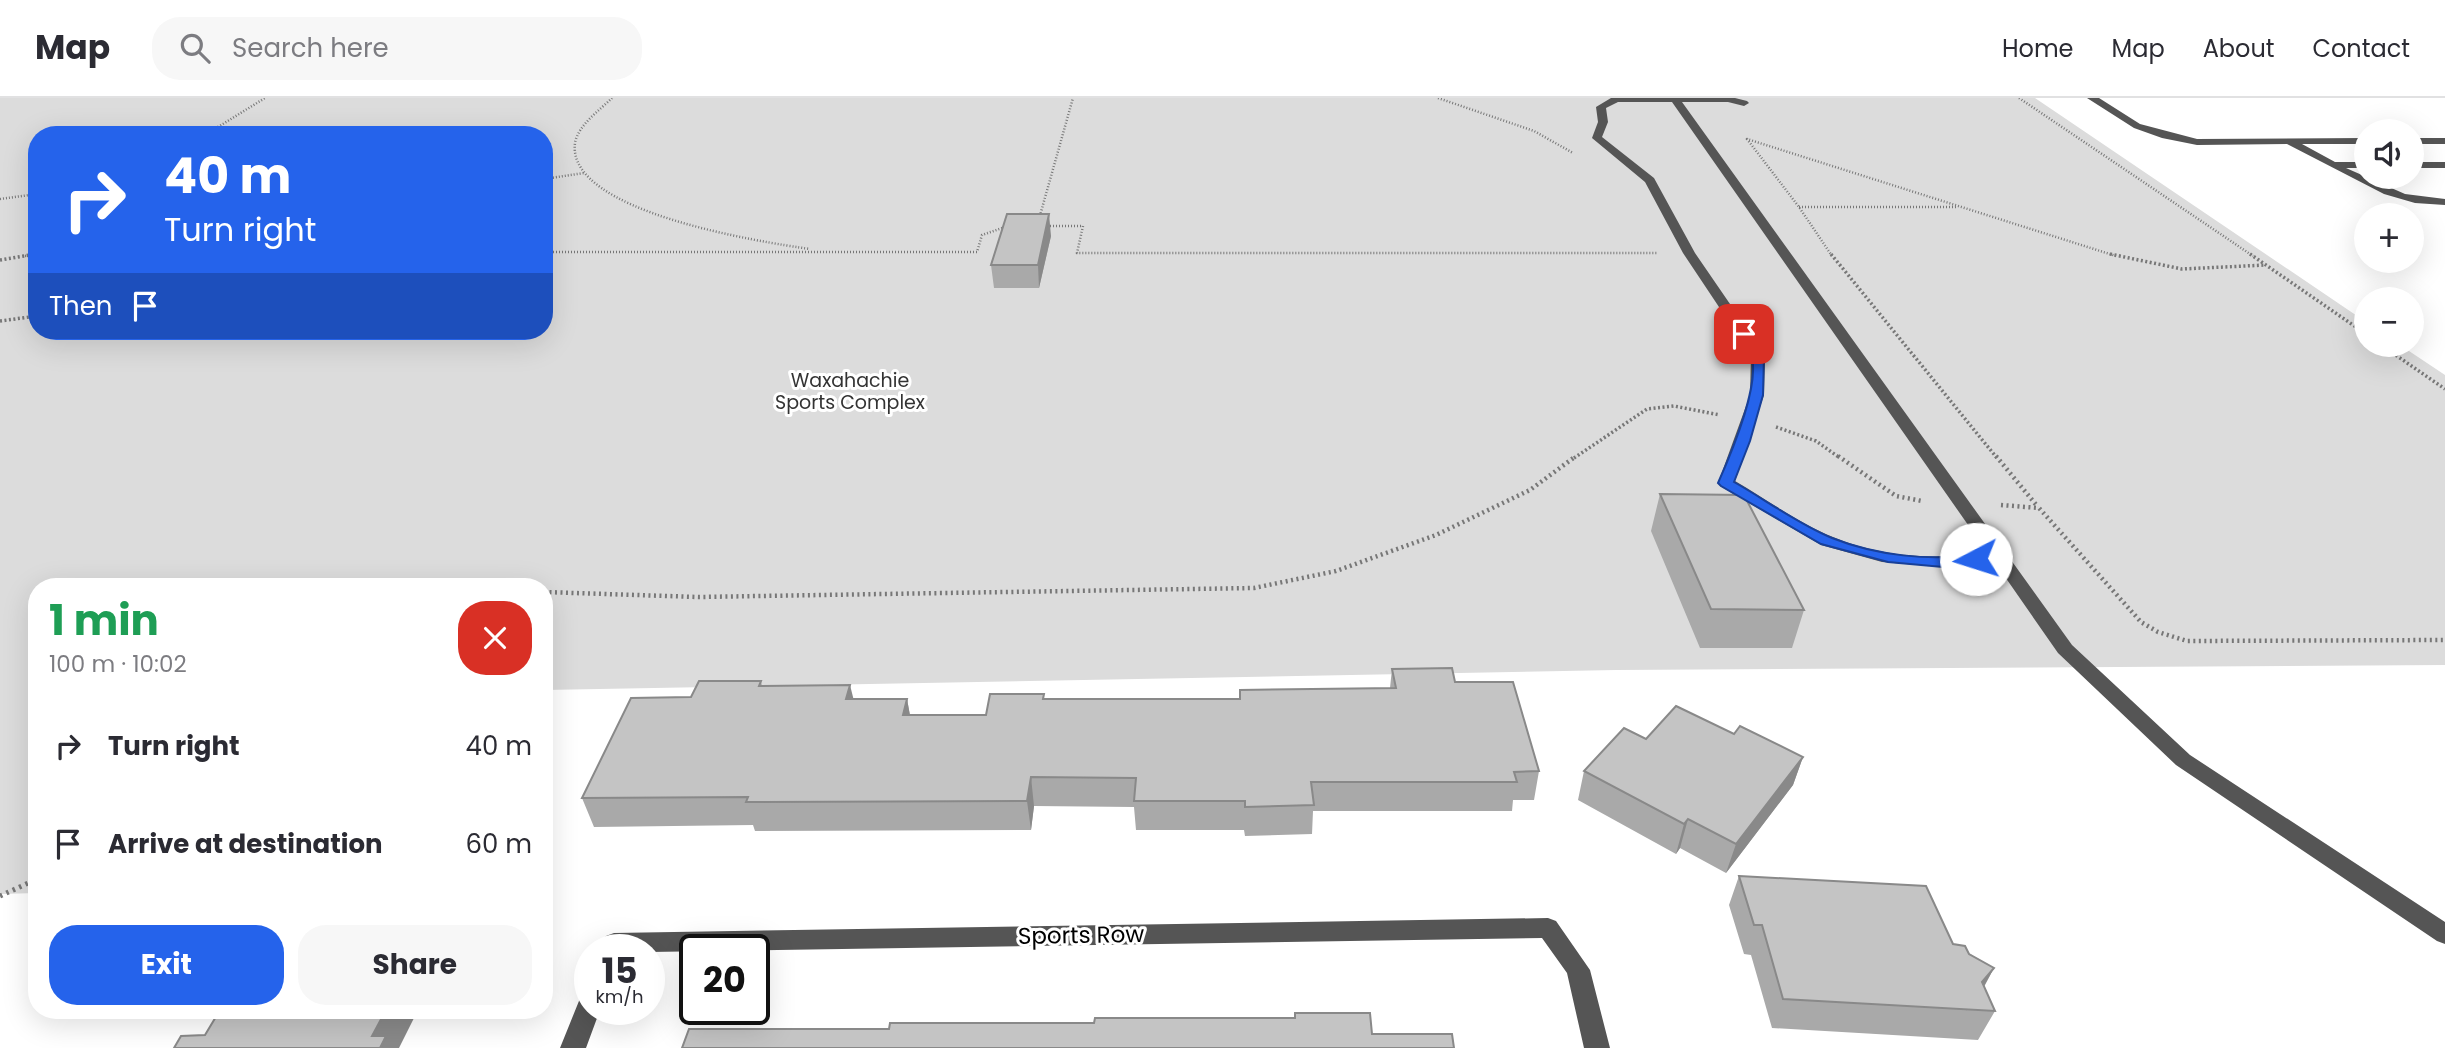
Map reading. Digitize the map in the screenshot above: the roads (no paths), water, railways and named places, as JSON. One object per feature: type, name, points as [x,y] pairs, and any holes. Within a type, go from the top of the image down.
[{"type":"street","points":[[2092,98],[2137,126],[2166,136],[2197,142],[2354,141]]},
{"type":"street","points":[[1744,103],[1728,99],[1616,99],[1601,107],[1602,122],[1597,138],[1632,163],[1650,180],[1689,253],[1758,355],[1757,395],[1726,483],[1827,541],[1888,558],[1954,563],[1997,555]]},
{"type":"street","points":[[1674,99],[2065,649],[2183,760],[2445,934]]},
{"type":"street","points":[[2289,141],[2378,190],[2414,200],[2445,202]]},
{"type":"street","points":[[2424,141],[2445,141]]},
{"type":"street","points":[[2333,165],[2354,165]]},
{"type":"street","points":[[2424,165],[2445,165]]},
{"type":"street","name":"Sports Row","points":[[665,945],[1548,928],[1578,970],[1597,1048]]},
{"type":"street","points":[[573,1048],[582,1025]]},
{"type":"park label","name":"Waxahachie Sports Complex","points":[[850,391]]}]
